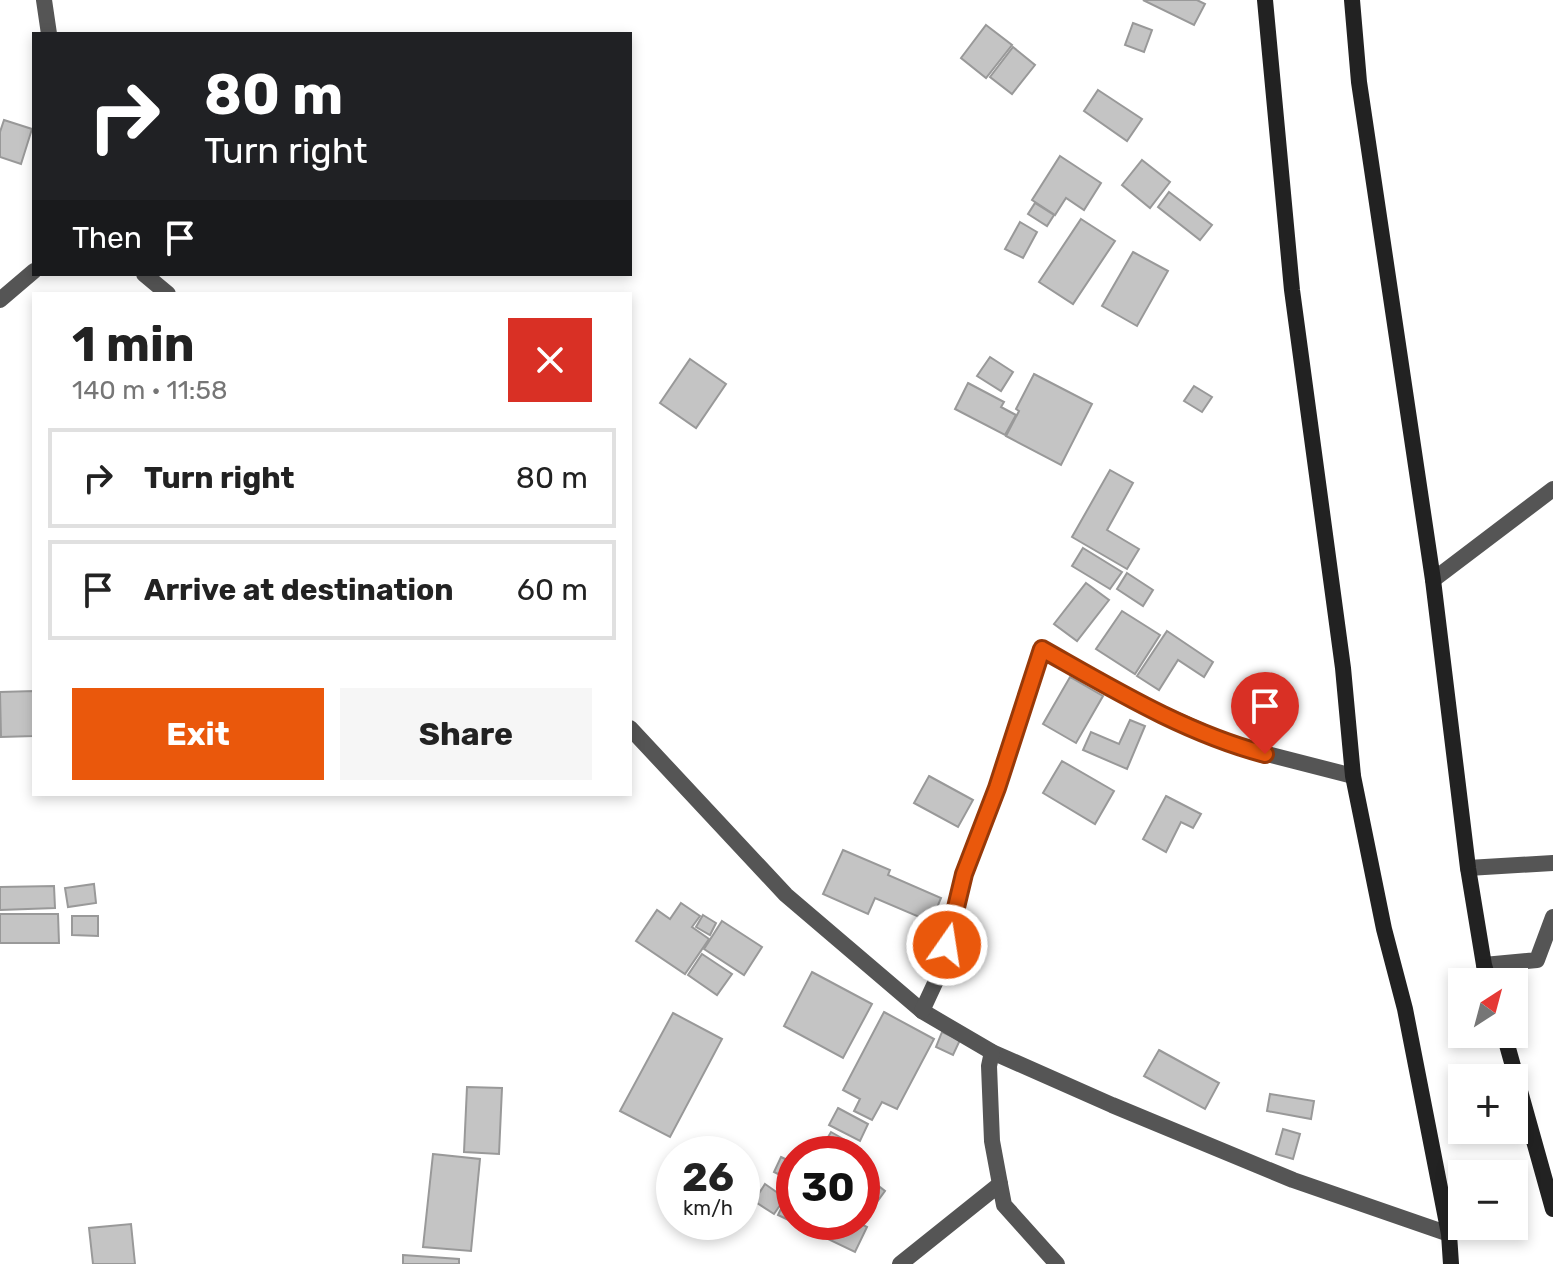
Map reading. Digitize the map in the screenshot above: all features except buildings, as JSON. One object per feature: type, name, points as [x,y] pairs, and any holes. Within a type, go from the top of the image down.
[{"type":"street","points":[[44,0],[49,32]]},
{"type":"street","points":[[1265,0],[1292,290],[1343,668],[1353,776],[1384,929],[1405,1009],[1448,1229]]},
{"type":"street","points":[[1352,0],[1359,82],[1433,580],[1468,868],[1485,968]]},
{"type":"street","points":[[0,300],[32,273]]},
{"type":"street","points":[[146,276],[166,292]]},
{"type":"street","points":[[1433,580],[1553,489]]},
{"type":"street","points":[[922,1011],[942,968],[964,874],[997,788],[1042,649],[1139,703],[1236,746],[1353,776]]},
{"type":"street","points":[[632,730],[786,895],[922,1011],[992,1052],[1112,1105],[1293,1180],[1448,1234]]},
{"type":"street","points":[[1468,868],[1553,863]]},
{"type":"street","points":[[1484,965],[1537,960],[1553,917]]},
{"type":"street","points":[[1508,1048],[1553,1209]]},
{"type":"street","points":[[992,1052],[989,1066],[992,1141],[1004,1205],[1057,1264]]},
{"type":"street","points":[[900,1264],[1000,1184]]},
{"type":"street","points":[[1449,1240],[1451,1264]]},
{"type":"route","points":[[947,945],[964,874],[997,788],[1042,649],[1139,703],[1236,746],[1265,754]]}]
